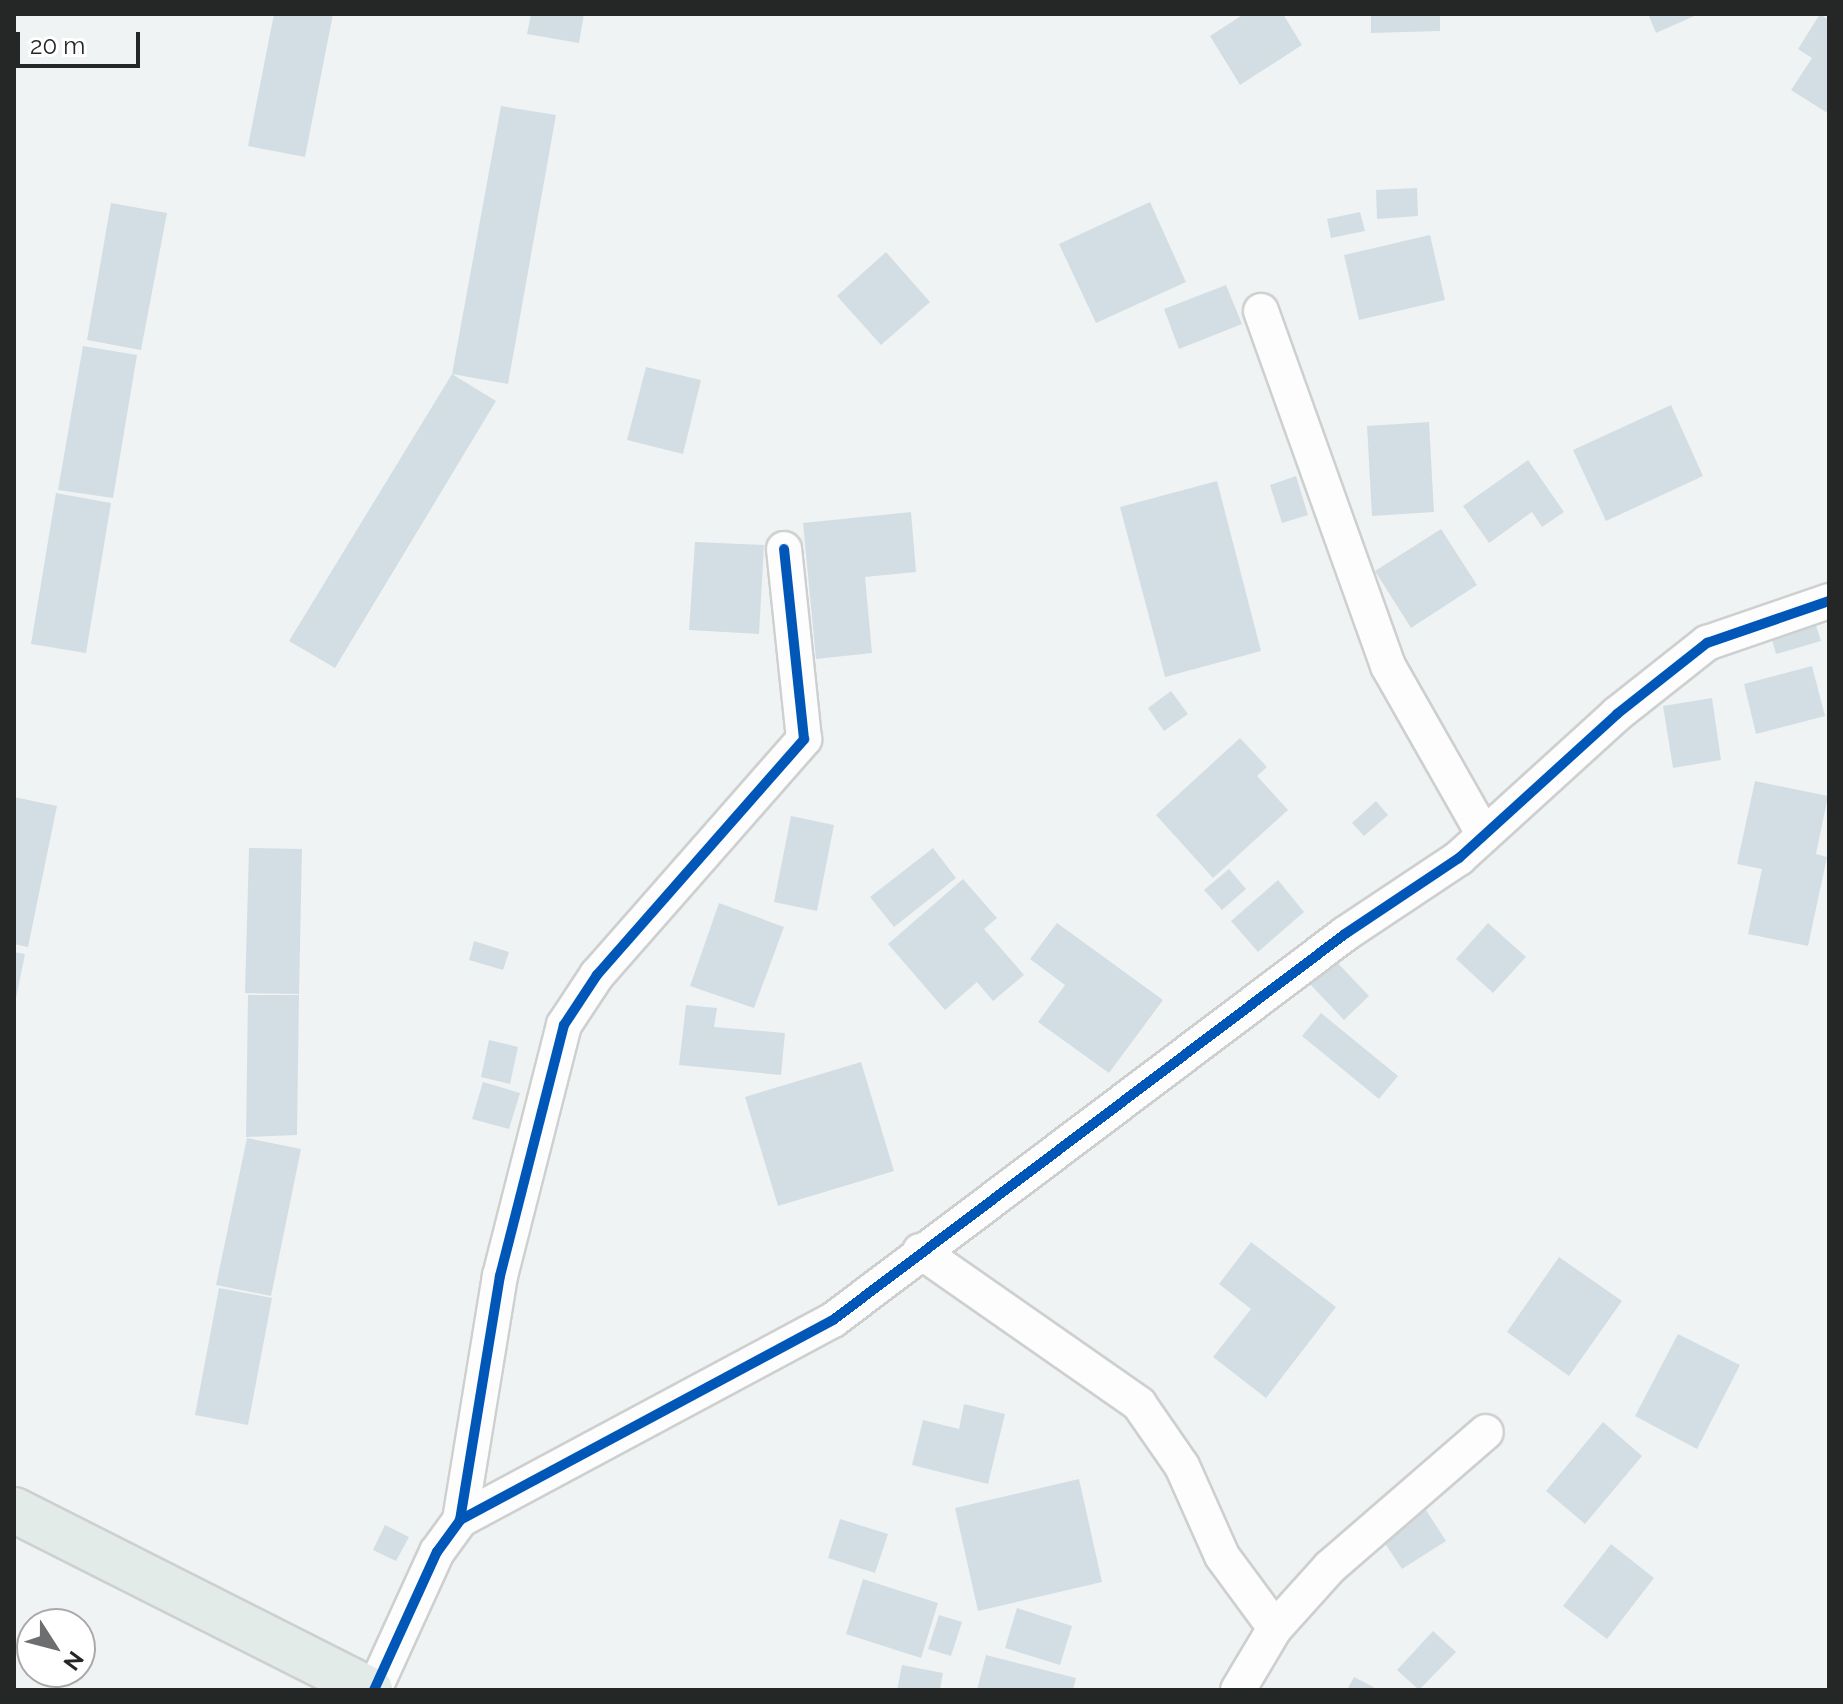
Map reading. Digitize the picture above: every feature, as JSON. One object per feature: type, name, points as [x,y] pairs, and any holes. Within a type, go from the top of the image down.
[{"type":"main road","points":[[14,1510],[372,1690]]},
{"type":"street","points":[[1261,311],[1388,666],[1484,835]]},
{"type":"street","points":[[460,1520],[500,1276],[564,1025],[597,975],[804,739],[784,549]]},
{"type":"street","points":[[372,1690],[437,1552],[460,1520],[833,1320],[920,1251],[1484,835],[1707,643],[1829,601]]},
{"type":"street","points":[[920,1251],[1139,1404],[1182,1466],[1222,1556],[1275,1628]]},
{"type":"street","points":[[1238,1690],[1275,1628],[1330,1567],[1486,1432]]},
{"type":"building","points":[[274,14],[333,14],[305,157],[248,146]]},
{"type":"building","points":[[531,14],[584,14],[579,43],[527,34]]},
{"type":"building","points":[[1244,14],[1283,14],[1302,45],[1240,85],[1210,36]]},
{"type":"building","points":[[1371,14],[1440,14],[1440,31],[1371,33]]},
{"type":"building","points":[[1648,14],[1699,14],[1656,33]]},
{"type":"building","points":[[1820,14],[1829,20],[1829,114],[1791,90],[1812,58],[1798,49]]},
{"type":"building","points":[[501,106],[556,115],[508,384],[452,374]]},
{"type":"building","points":[[1417,188],[1418,216],[1377,219],[1376,190]]},
{"type":"building","points":[[1150,202],[1186,282],[1096,323],[1059,244]]},
{"type":"building","points":[[111,203],[167,213],[141,350],[87,340]]},
{"type":"building","points":[[1360,212],[1365,231],[1331,238],[1327,219]]},
{"type":"building","points":[[1430,235],[1445,300],[1359,320],[1344,255]]},
{"type":"building","points":[[886,252],[930,302],[881,345],[837,296]]},
{"type":"building","points":[[1226,285],[1242,324],[1179,349],[1164,309]]},
{"type":"building","points":[[83,346],[137,355],[113,498],[58,490]]},
{"type":"building","points":[[646,367],[701,380],[683,454],[627,440]]},
{"type":"building","points":[[452,374],[496,401],[335,668],[289,641]]},
{"type":"building","points":[[1671,405],[1703,476],[1606,521],[1573,450]]},
{"type":"building","points":[[1429,422],[1434,512],[1372,516],[1367,426]]},
{"type":"building","points":[[1528,460],[1564,512],[1542,527],[1532,512],[1489,543],[1463,506]]},
{"type":"building","points":[[1296,476],[1308,515],[1282,523],[1270,485]]},
{"type":"building","points":[[1217,481],[1261,651],[1165,677],[1120,507]]},
{"type":"building","points":[[56,493],[111,503],[86,653],[31,644]]},
{"type":"building","points":[[911,512],[916,572],[865,577],[872,653],[816,659],[803,523]]},
{"type":"building","points":[[1441,529],[1477,585],[1411,628],[1375,571]]},
{"type":"building","points":[[695,542],[764,545],[759,634],[689,630]]},
{"type":"building","points":[[1812,613],[1821,641],[1776,654],[1768,626]]},
{"type":"building","points":[[1812,666],[1825,716],[1756,734],[1744,684]]},
{"type":"building","points":[[1171,691],[1188,714],[1164,731],[1148,708]]},
{"type":"building","points":[[1712,698],[1721,760],[1673,768],[1663,706]]},
{"type":"building","points":[[1240,738],[1267,767],[1257,776],[1288,810],[1213,878],[1156,815]]},
{"type":"building","points":[[1755,781],[1828,796],[1816,854],[1827,857],[1808,946],[1748,934],[1762,869],[1737,864]]},
{"type":"building","points":[[14,797],[57,806],[28,947],[14,944]]},
{"type":"building","points":[[1376,801],[1388,815],[1364,836],[1352,823]]},
{"type":"building","points":[[791,816],[834,825],[817,911],[774,902]]},
{"type":"building","points":[[249,848],[302,849],[299,994],[245,993]]},
{"type":"building","points":[[933,848],[956,878],[894,927],[870,897]]},
{"type":"building","points":[[1229,869],[1246,889],[1222,910],[1204,890]]},
{"type":"building","points":[[963,879],[997,918],[984,929],[1024,975],[993,1001],[977,982],[945,1010],[888,944]]},
{"type":"building","points":[[1278,880],[1304,912],[1258,952],[1231,921]]},
{"type":"building","points":[[719,903],[784,927],[754,1008],[690,986]]},
{"type":"building","points":[[1057,923],[1163,1000],[1109,1073],[1038,1022],[1065,985],[1030,959]]},
{"type":"building","points":[[1488,923],[1526,957],[1493,993],[1456,959]]},
{"type":"building","points":[[474,941],[509,952],[503,970],[469,960]]},
{"type":"building","points":[[14,952],[25,954],[15,1003],[14,1003]]},
{"type":"building","points":[[1332,957],[1369,996],[1344,1020],[1307,981]]},
{"type":"building","points":[[248,995],[299,995],[297,1135],[246,1137]]},
{"type":"building","points":[[686,1005],[717,1008],[714,1027],[785,1033],[781,1075],[679,1065]]},
{"type":"building","points":[[1321,1013],[1398,1076],[1379,1099],[1302,1036]]},
{"type":"building","points":[[489,1040],[518,1047],[510,1084],[481,1077]]},
{"type":"building","points":[[861,1062],[894,1171],[778,1206],[745,1097]]},
{"type":"building","points":[[483,1082],[520,1093],[509,1129],[472,1119]]},
{"type":"building","points":[[247,1138],[301,1149],[271,1296],[216,1285]]},
{"type":"building","points":[[1251,1242],[1336,1307],[1266,1398],[1213,1357],[1251,1309],[1219,1284]]},
{"type":"building","points":[[1559,1257],[1622,1301],[1569,1376],[1507,1332]]},
{"type":"building","points":[[219,1288],[272,1298],[248,1425],[195,1415]]},
{"type":"building","points":[[1678,1334],[1740,1365],[1697,1449],[1635,1416]]},
{"type":"building","points":[[964,1404],[1005,1414],[988,1484],[912,1465],[923,1420],[959,1429]]},
{"type":"building","points":[[1603,1422],[1642,1456],[1585,1524],[1546,1491]]},
{"type":"building","points":[[1079,1479],[1102,1582],[978,1611],[955,1508]]},
{"type":"building","points":[[1424,1507],[1446,1541],[1402,1569],[1380,1536]]},
{"type":"building","points":[[840,1519],[888,1534],[875,1573],[828,1558]]},
{"type":"building","points":[[385,1525],[409,1537],[396,1561],[373,1550]]},
{"type":"building","points":[[1611,1544],[1654,1578],[1607,1639],[1563,1606]]},
{"type":"building","points":[[863,1579],[938,1603],[921,1658],[846,1634]]},
{"type":"building","points":[[1017,1608],[1072,1626],[1060,1665],[1005,1648]]},
{"type":"building","points":[[939,1615],[962,1622],[951,1656],[928,1649]]},
{"type":"building","points":[[1433,1631],[1456,1652],[1419,1690],[1397,1670]]},
{"type":"building","points":[[986,1655],[1076,1678],[1073,1690],[977,1690]]},
{"type":"building","points":[[902,1665],[943,1673],[940,1690],[897,1690]]},
{"type":"building","points":[[1354,1677],[1379,1690],[1347,1690]]},
{"type":"cycle path","points":[[460,1520],[500,1276],[564,1025],[597,975],[804,739],[784,549]]},
{"type":"cycle path","points":[[374,1690],[437,1552],[460,1520],[833,1320],[1345,934],[1459,858],[1617,714],[1707,643],[1829,601]]}]
